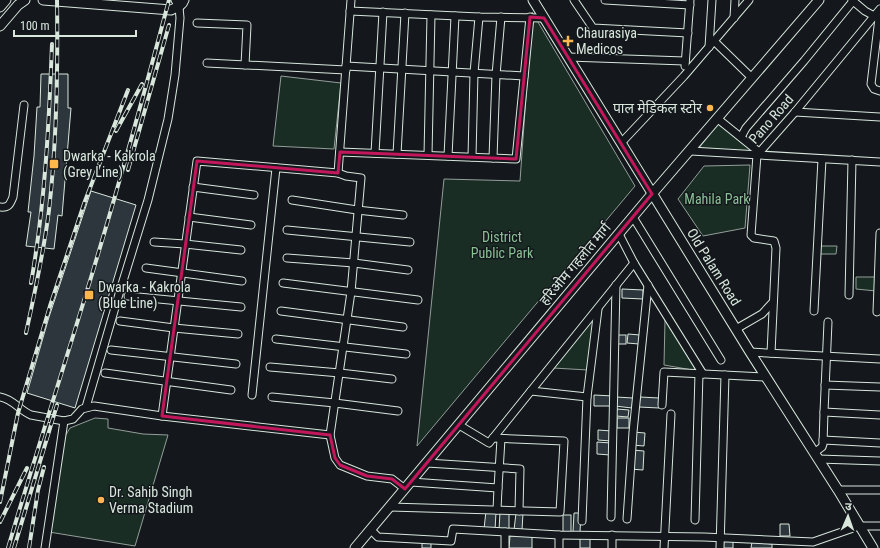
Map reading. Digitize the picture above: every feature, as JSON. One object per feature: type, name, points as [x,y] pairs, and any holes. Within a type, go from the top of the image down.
[{"type":"street","points":[[0,7],[6,0]]},
{"type":"street","points":[[0,26],[18,5],[25,0]]},
{"type":"street","points":[[43,0],[90,2],[171,10],[179,2]]},
{"type":"street","points":[[338,173],[351,0]]},
{"type":"street","name":"Old Palam Road","points":[[533,0],[873,548]]},
{"type":"street","points":[[574,0],[593,28],[688,33]]},
{"type":"street","points":[[606,0],[690,2],[684,76]]},
{"type":"street","points":[[711,44],[712,0]]},
{"type":"street","points":[[734,18],[735,0]]},
{"type":"street","points":[[621,143],[684,76],[749,0]]},
{"type":"street","name":"हरिओम गहलोत मार्ग","points":[[356,548],[652,194],[691,151],[819,0]]},
{"type":"street","points":[[740,137],[853,0],[878,17],[871,84],[874,89],[880,91]]},
{"type":"street","points":[[86,407],[148,200],[168,119],[175,74],[180,18],[179,2]]},
{"type":"street","name":"Pano Road","points":[[773,302],[776,244],[772,240],[754,238],[751,235],[758,153],[878,17],[880,9]]},
{"type":"street","points":[[350,11],[479,17],[544,18]]},
{"type":"street","points":[[375,153],[383,12]]},
{"type":"street","points":[[397,154],[404,14]]},
{"type":"street","points":[[428,155],[431,14]]},
{"type":"street","points":[[448,156],[455,16]]},
{"type":"street","points":[[472,157],[474,73],[479,17]]},
{"type":"street","points":[[493,158],[496,74],[501,17]]},
{"type":"street","points":[[340,152],[516,159],[530,17]]},
{"type":"street","points":[[197,23],[247,25],[245,65]]},
{"type":"street","points":[[711,44],[752,78]]},
{"type":"street","points":[[568,57],[685,62]]},
{"type":"street","points":[[207,63],[380,68],[524,76]]},
{"type":"street","points":[[0,207],[6,207],[9,205],[13,197],[24,105]]},
{"type":"street","points":[[795,112],[880,117]]},
{"type":"street","points":[[718,119],[758,153]]},
{"type":"street","points":[[691,151],[758,153],[880,162]]},
{"type":"street","points":[[814,311],[822,158]]},
{"type":"street","points":[[849,295],[852,160]]},
{"type":"street","points":[[162,416],[197,162],[338,173],[360,178],[351,292],[330,435],[335,458],[340,465],[367,476],[392,479],[408,485],[498,488]]},
{"type":"street","points":[[252,395],[276,168]]},
{"type":"street","points":[[193,187],[254,195]]},
{"type":"street","points":[[292,200],[357,210],[404,215]]},
{"type":"street","points":[[189,217],[251,225]]},
{"type":"street","points":[[633,217],[721,360]]},
{"type":"street","points":[[288,230],[356,238],[410,242]]},
{"type":"street","points":[[877,312],[880,233]]},
{"type":"street","points":[[619,234],[634,263],[701,373],[695,520]]},
{"type":"street","points":[[154,242],[241,250]]},
{"type":"street","points":[[287,258],[354,263],[408,270]]},
{"type":"street","points":[[459,425],[489,443],[634,263]]},
{"type":"street","points":[[146,268],[181,274],[242,281]]},
{"type":"street","points":[[283,283],[418,300]]},
{"type":"street","points":[[611,517],[616,285]]},
{"type":"street","points":[[627,519],[633,432],[648,285]]},
{"type":"street","points":[[128,296],[241,307]]},
{"type":"street","points":[[736,329],[762,314],[773,302]]},
{"type":"street","points":[[771,353],[773,302]]},
{"type":"street","points":[[582,521],[587,397],[598,308]]},
{"type":"street","points":[[281,311],[403,327]]},
{"type":"street","points":[[120,321],[238,334]]},
{"type":"street","points":[[828,322],[823,440],[822,447],[816,456],[880,461]]},
{"type":"street","points":[[276,339],[406,354]]},
{"type":"street","points":[[111,350],[236,364]]},
{"type":"street","points":[[750,352],[880,359]]},
{"type":"street","points":[[270,368],[340,373],[392,379]]},
{"type":"street","points":[[662,405],[664,372],[766,377]]},
{"type":"street","points":[[105,373],[231,390]]},
{"type":"street","points":[[720,548],[725,375]]},
{"type":"street","points":[[825,386],[880,387]]},
{"type":"street","points":[[531,391],[587,397]]},
{"type":"street","points":[[272,396],[398,411]]},
{"type":"street","points":[[0,397],[9,400],[31,415],[64,421],[74,419],[82,409],[86,407],[94,406],[162,416],[330,435]]},
{"type":"street","points":[[824,412],[880,415]]},
{"type":"street","points":[[664,548],[671,414]]},
{"type":"street","points":[[45,548],[64,421]]},
{"type":"street","points":[[390,507],[560,512],[564,441],[493,438]]},
{"type":"street","points":[[497,510],[501,439]]},
{"type":"street","points":[[823,440],[880,443]]},
{"type":"street","points":[[427,463],[520,469],[520,511]]},
{"type":"street","points":[[838,490],[880,490]]},
{"type":"street","points":[[371,530],[378,537],[451,544],[453,529],[560,535],[720,537],[777,544],[815,545],[860,526],[880,526]]},
{"type":"street","points":[[505,548],[506,532]]},
{"type":"street","points":[[559,548],[560,535]]},
{"type":"street","points":[[612,535],[612,548]]},
{"type":"highlighted area","points":[[530,17],[544,18],[652,194],[405,489],[392,479],[367,476],[340,465],[335,458],[330,435],[162,416],[197,161],[338,173],[340,152],[516,159]]},
{"type":"green space","name":"District Public Park","points":[[532,12],[635,186],[417,446],[444,179],[520,181]]},
{"type":"green space","points":[[281,76],[341,83],[334,149],[273,146]]},
{"type":"green space","points":[[718,124],[755,152],[699,148]]},
{"type":"green space","name":"Mahila Park","points":[[750,165],[745,228],[703,236],[678,199],[704,166]]},
{"type":"green space","points":[[819,246],[837,246],[836,254],[818,254]]},
{"type":"green space","points":[[856,277],[877,277],[876,291],[856,289]]},
{"type":"green space","points":[[595,315],[588,370],[553,368]]},
{"type":"green space","points":[[665,320],[698,371],[664,365]]},
{"type":"green space","name":"Dr. Sahib Singh Verma Stadium","points":[[95,418],[108,419],[108,428],[143,434],[168,435],[135,546],[49,532],[64,438],[70,428]]},
{"type":"building","points":[[41,74],[68,74],[68,108],[71,108],[62,216],[58,215],[54,249],[26,246],[31,212],[28,212],[37,107],[40,107]]},
{"type":"building","points":[[91,191],[136,205],[75,408],[27,393],[49,317]]},
{"type":"building","points":[[622,289],[643,290],[643,299],[622,298]]},
{"type":"building","points":[[628,334],[640,335],[639,344],[627,343]]},
{"type":"building","points":[[618,335],[626,335],[626,344],[618,344]]},
{"type":"building","points":[[594,395],[613,396],[612,406],[594,406]]},
{"type":"building","points":[[616,397],[633,398],[632,408],[615,406]]},
{"type":"building","points":[[640,397],[659,398],[659,408],[639,407]]},
{"type":"building","points":[[617,409],[629,410],[628,417],[616,416]]},
{"type":"building","points":[[617,418],[629,418],[629,428],[617,428]]},
{"type":"building","points":[[598,430],[612,431],[611,441],[598,440]]},
{"type":"building","points":[[633,432],[645,433],[644,446],[632,445]]},
{"type":"building","points":[[597,442],[611,443],[610,455],[597,454]]},
{"type":"building","points":[[632,450],[644,451],[643,470],[630,469]]},
{"type":"building","points":[[486,511],[496,512],[495,530],[484,529]]},
{"type":"building","points":[[500,512],[509,513],[509,530],[499,530]]},
{"type":"building","points":[[516,513],[523,513],[522,530],[514,530]]},
{"type":"building","points":[[574,513],[581,513],[580,532],[573,532]]},
{"type":"building","points":[[563,515],[571,515],[571,533],[563,533]]},
{"type":"building","points":[[780,524],[789,524],[790,536],[780,536]]},
{"type":"building","points":[[510,536],[532,536],[532,548],[509,548]]},
{"type":"building","points":[[580,537],[590,537],[590,548],[580,548]]},
{"type":"building","points":[[422,540],[431,540],[431,548],[422,548]]},
{"type":"building","points":[[724,540],[733,540],[733,548],[723,548]]},
{"type":"building","points":[[752,542],[772,544],[772,548],[751,548]]},
{"type":"railway","points":[[26,333],[45,241],[52,184],[56,105],[57,0]]},
{"type":"railway","points":[[8,548],[108,220],[169,0]]},
{"type":"railway","points":[[128,170],[169,25]]},
{"type":"railway","points":[[31,283],[43,194],[48,134],[52,44]]},
{"type":"railway","points":[[116,131],[142,84]]},
{"type":"railway","points":[[0,502],[18,413],[50,306],[85,201],[128,90]]},
{"type":"railway","points":[[14,548],[57,405]]},
{"type":"railway","points":[[29,548],[38,490],[44,467]]},
{"type":"railway","points":[[0,522],[27,468]]},
{"type":"place","name":"Chaurasiya Medicos","points":[[568,41]]},
{"type":"place","name":"पाल मेडिकल स्टोर","points":[[710,108]]},
{"type":"place","name":"Dwarka - Kakrola (Grey Line)","points":[[54,164]]},
{"type":"place","name":"Dwarka - Kakrola (Blue Line)","points":[[89,295]]},
{"type":"place","name":"Dr. Sahib Singh Verma Stadium","points":[[101,500]]}]
